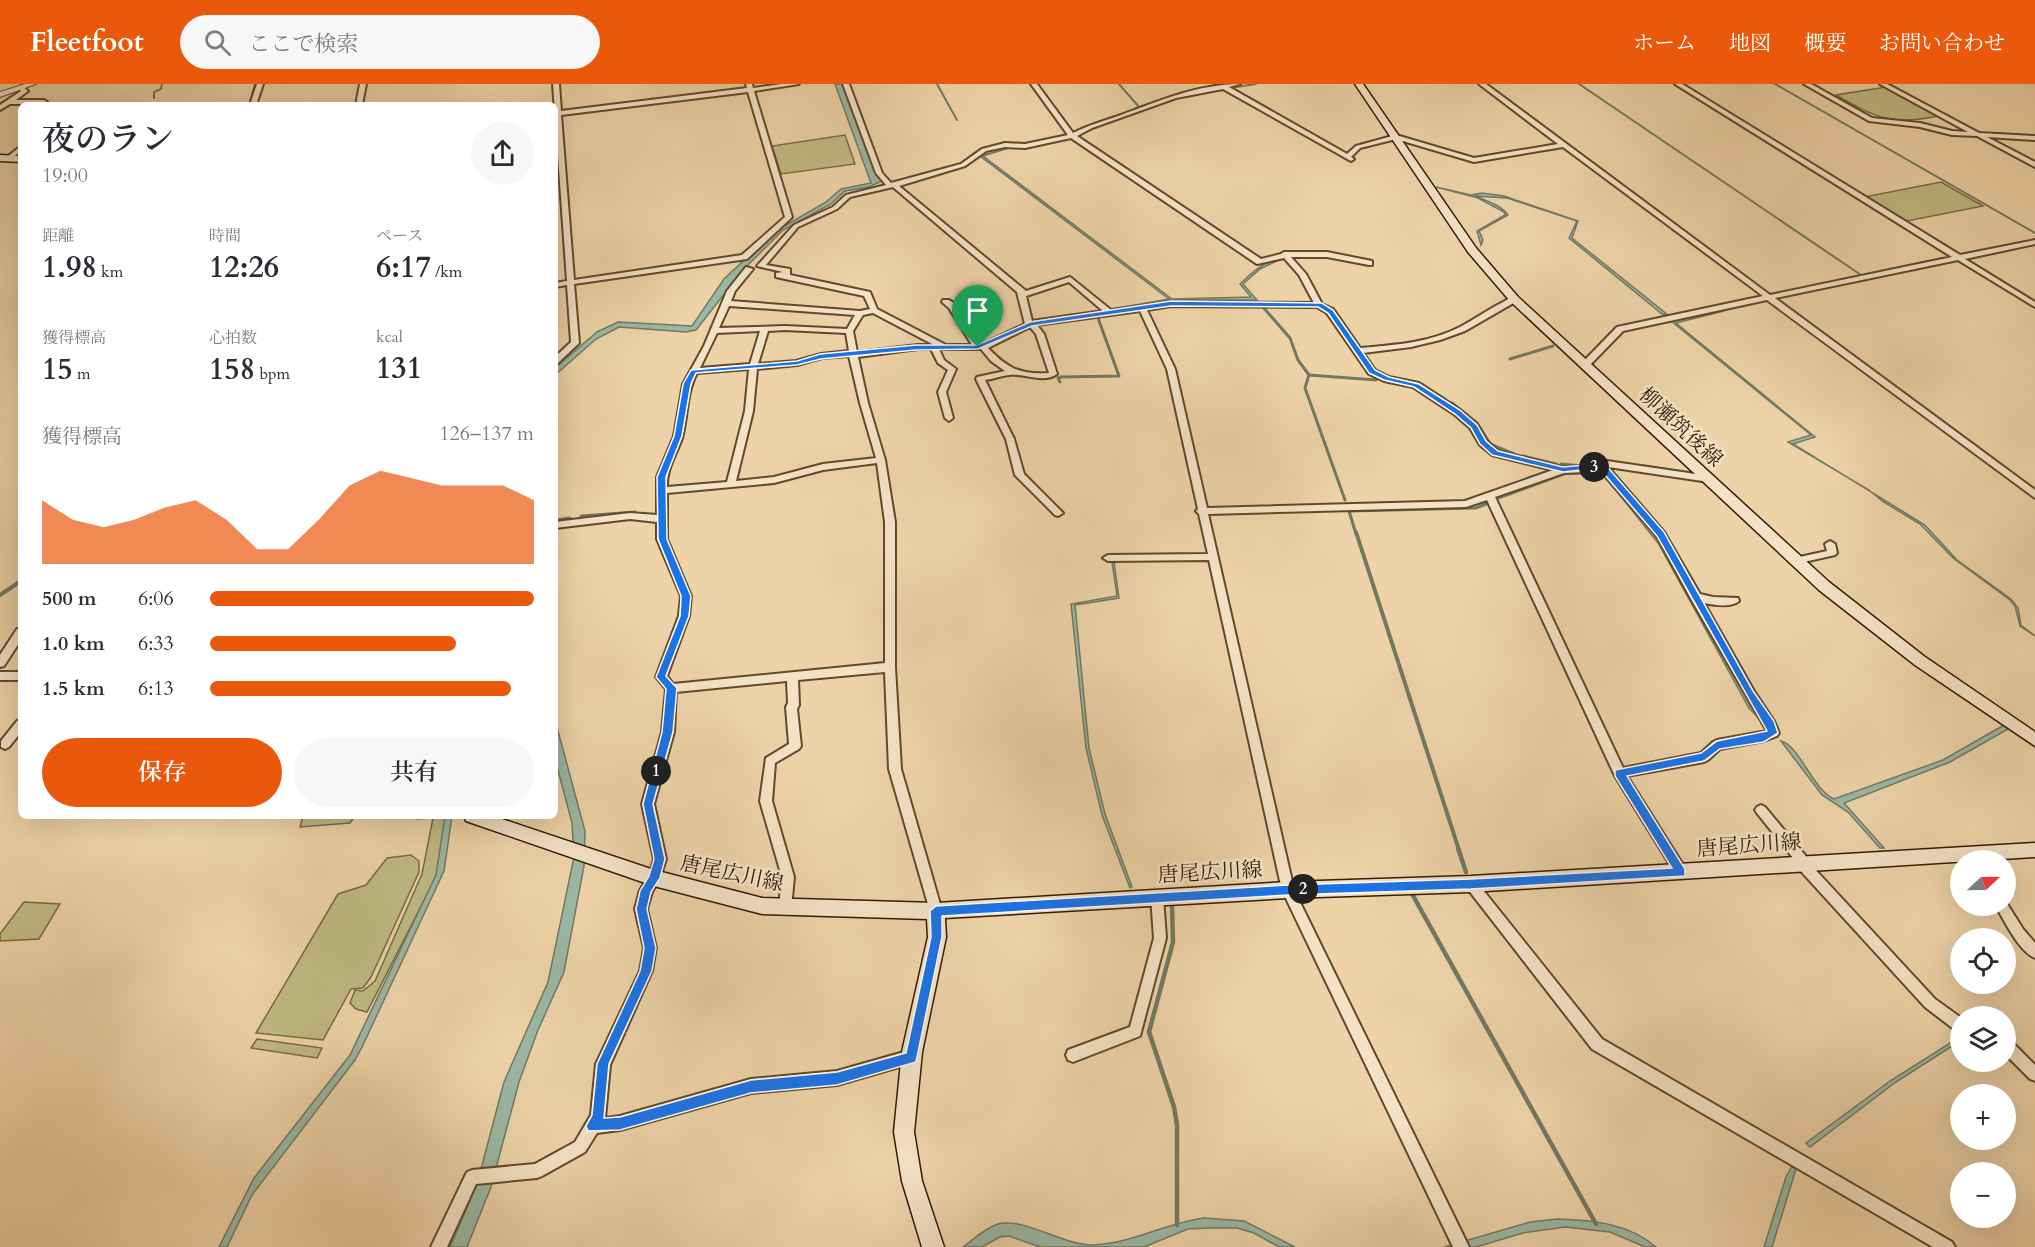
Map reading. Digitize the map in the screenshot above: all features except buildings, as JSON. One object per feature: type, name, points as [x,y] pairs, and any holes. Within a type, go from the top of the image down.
[{"type":"main road","name":"柳瀬筑後線","points":[[1359,84],[1472,250],[1514,299],[1795,561],[1920,661],[2035,740]]},
{"type":"main road","name":"唐尾広川線","points":[[481,819],[705,893],[762,906],[785,908],[936,911],[1288,890],[1471,884],[1804,864],[1950,858]]},
{"type":"main road","name":"唐尾広川線","points":[[2016,852],[2035,850]]},
{"type":"main road","points":[[933,1247],[912,1181],[904,1132],[911,1057],[936,937],[936,911]]},
{"type":"street","points":[[0,95],[32,84]]},
{"type":"street","points":[[254,102],[260,84]]},
{"type":"street","points":[[360,102],[363,84]]},
{"type":"street","points":[[556,84],[556,102]]},
{"type":"street","points":[[558,114],[750,87],[796,84]]},
{"type":"street","points":[[846,84],[879,173],[892,185],[1021,292],[1025,294],[1070,279],[1110,313]]},
{"type":"street","points":[[1034,84],[1072,135],[1260,262],[1284,254],[1325,253],[1369,263]]},
{"type":"street","points":[[786,276],[787,271],[760,266],[796,226],[835,208],[848,196],[963,165],[984,150],[1005,145],[1025,146],[1072,135],[1090,126],[1119,118],[1174,97],[1221,85],[1237,84]]},
{"type":"street","points":[[1482,84],[2035,495]]},
{"type":"street","points":[[1678,84],[2035,305]]},
{"type":"street","points":[[1807,84],[1871,120],[1981,136],[2035,138]]},
{"type":"street","points":[[1882,84],[2035,165]]},
{"type":"street","points":[[1221,85],[1349,158],[1358,147],[1396,137],[1474,160],[1563,145]]},
{"type":"street","points":[[558,284],[744,257],[789,217],[750,87]]},
{"type":"street","points":[[0,108],[25,91],[22,88]]},
{"type":"street","points":[[9,102],[44,102]]},
{"type":"street","points":[[558,138],[575,343],[558,358]]},
{"type":"street","points":[[5,158],[18,150]]},
{"type":"street","points":[[1586,365],[1620,329],[2035,242]]},
{"type":"street","points":[[1284,254],[1302,274],[1319,304],[1330,311],[1372,372],[1386,379],[1416,385],[1474,426],[1483,443],[1495,453],[1563,470],[1586,469],[1601,465],[1709,479]]},
{"type":"street","points":[[720,260],[867,294],[874,310],[945,347]]},
{"type":"street","points":[[672,688],[661,677],[684,616],[686,596],[662,539],[662,477],[678,436],[687,384],[740,276],[749,268]]},
{"type":"street","points":[[1021,292],[1030,325],[1040,334],[1053,374],[1047,376],[1011,372],[980,379],[1010,439],[1020,475],[1058,513]]},
{"type":"street","points":[[1357,351],[1401,347],[1435,338],[1461,329],[1514,299]]},
{"type":"street","points":[[946,302],[952,306],[981,347],[1011,372]]},
{"type":"street","points":[[726,303],[860,313],[874,310]]},
{"type":"street","points":[[694,371],[753,368],[853,354],[934,347],[981,347],[1030,325],[1142,307],[1171,304],[1319,304]]},
{"type":"street","points":[[1142,307],[1171,369],[1201,512],[1288,890],[1459,1243]]},
{"type":"street","points":[[860,313],[849,331],[881,460],[890,522],[890,667],[895,769],[936,911]]},
{"type":"street","points":[[731,484],[749,408],[753,368],[764,330]]},
{"type":"street","points":[[715,331],[849,331]]},
{"type":"street","points":[[934,347],[941,362],[952,369],[942,392],[949,418]]},
{"type":"street","points":[[661,491],[774,480],[823,467],[881,460]]},
{"type":"street","points":[[1601,465],[1661,534],[1773,733],[1764,738],[1717,745],[1704,757],[1619,773]]},
{"type":"street","points":[[1201,512],[1466,504],[1563,470]]},
{"type":"street","points":[[1490,497],[1619,773],[1681,872]]},
{"type":"street","points":[[558,525],[630,516],[661,519]]},
{"type":"street","points":[[1795,561],[1832,553],[1830,543]]},
{"type":"street","points":[[1108,558],[1213,557]]},
{"type":"street","points":[[1695,597],[1713,601],[1734,601]]},
{"type":"street","points":[[0,663],[18,636]]},
{"type":"street","points":[[672,688],[890,667]]},
{"type":"street","points":[[0,676],[18,676]]},
{"type":"street","points":[[785,908],[788,877],[766,801],[770,761],[795,746],[791,707],[794,705],[792,676]]},
{"type":"street","points":[[439,1247],[472,1177],[537,1171],[580,1147],[598,1117],[603,1064],[646,971],[650,948],[642,909],[646,891],[654,878],[660,859],[648,804],[668,732],[672,688]]},
{"type":"street","points":[[5,744],[18,728]]},
{"type":"street","points":[[1761,810],[1804,864],[1930,1004],[1950,1018]]},
{"type":"street","points":[[1471,884],[1597,1044],[1947,1247]]},
{"type":"street","points":[[1073,1055],[1136,1031],[1160,938],[1157,897]]},
{"type":"street","points":[[2008,916],[2035,952]]},
{"type":"street","points":[[2016,1056],[2035,1074]]},
{"type":"street","points":[[592,1126],[620,1123],[751,1086],[837,1078],[911,1057]]},
{"type":"shaded area","points":[[835,84],[843,84],[877,174],[882,181],[869,187],[845,191],[831,204],[783,230],[743,270],[696,330],[686,332],[619,327],[596,339],[558,372],[558,365],[597,332],[618,322],[692,326],[724,279],[774,232],[826,202],[841,189],[871,183]]},
{"type":"shaded area","points":[[1886,87],[1938,116],[1908,120],[1885,118],[1836,95]]},
{"type":"shaded area","points":[[845,135],[855,164],[781,174],[772,146]]},
{"type":"shaded area","points":[[1012,147],[983,156],[1172,299],[1251,297],[1240,284],[1266,263],[1283,258],[1260,269],[1243,284],[1257,300],[1173,300],[1112,309],[1169,299],[980,156]]},
{"type":"shaded area","points":[[1941,182],[1983,206],[1907,221],[1864,197]]},
{"type":"shaded area","points":[[1436,187],[1471,195],[1482,193],[1504,196],[1578,221],[1572,238],[1668,315],[1662,314],[1569,238],[1577,221],[1507,198],[1475,196],[1497,206],[1508,215],[1479,231],[1483,240],[1481,245],[1477,231],[1505,215],[1504,212],[1478,198]]},
{"type":"shaded area","points":[[1724,311],[1676,323],[1815,437],[1793,444],[1839,472],[1788,442],[1811,435],[1671,321]]},
{"type":"shaded area","points":[[1598,471],[1604,473],[1658,540],[1751,707],[1767,727],[1749,708],[1658,543],[1602,473],[1566,474],[1498,499],[1564,473]]},
{"type":"shaded area","points":[[1872,492],[1925,525],[1957,560],[2011,599],[2018,608],[2021,625],[2035,636],[2020,626],[2015,606],[2010,600],[1953,558],[1920,524],[1882,501]]},
{"type":"shaded area","points":[[1112,562],[1114,562],[1119,598],[1075,605],[1089,748],[1105,814],[1132,887],[1130,888],[1102,815],[1086,748],[1071,604],[1117,596]]},
{"type":"shaded area","points":[[2004,725],[2008,729],[1950,762],[1844,803],[1884,848],[1880,848],[1848,812],[1822,795],[1781,741],[1794,751],[1819,786],[1834,799],[1943,760]]},
{"type":"shaded area","points":[[558,731],[585,831],[584,866],[564,972],[538,1030],[519,1082],[491,1187],[467,1247],[450,1247],[477,1184],[504,1082],[548,982],[574,857],[572,823],[558,770]]},
{"type":"shaded area","points":[[302,819],[353,819],[350,823],[300,827]]},
{"type":"shaded area","points":[[433,819],[447,819],[440,869],[367,1012],[356,1009],[350,1003],[355,990],[363,991],[375,981],[422,874]]},
{"type":"shaded area","points":[[445,819],[452,819],[444,871],[355,1060],[252,1195],[227,1247],[219,1247],[254,1178],[350,1055],[436,875]]},
{"type":"shaded area","points":[[411,855],[419,861],[419,872],[371,977],[363,988],[351,989],[323,1040],[256,1033],[338,894],[366,885],[387,858]]},
{"type":"shaded area","points":[[24,902],[60,904],[39,939],[0,941],[0,934]]},
{"type":"shaded area","points":[[257,1039],[322,1048],[317,1058],[251,1048]]},
{"type":"shaded area","points":[[1950,1043],[1950,1047],[1896,1082],[1810,1147],[1806,1143],[1890,1081]]},
{"type":"shaded area","points":[[1792,1166],[1796,1169],[1772,1247],[1764,1247],[1786,1177]]},
{"type":"shaded area","points":[[1204,1218],[1244,1221],[1295,1247],[1279,1247],[1254,1233],[1237,1228],[1209,1228],[1188,1229],[1144,1247],[1040,1247],[1009,1236],[1000,1237],[982,1247],[963,1247],[984,1231],[998,1224],[1019,1224],[1069,1241],[1092,1245],[1121,1241]]},
{"type":"shaded area","points":[[1557,1219],[1609,1224],[1634,1233],[1656,1247],[1645,1247],[1610,1232],[1565,1227],[1523,1233],[1476,1247],[1444,1247],[1530,1222]]},
{"type":"waterway","points":[[154,98],[154,92],[161,89],[162,84]]},
{"type":"waterway","points":[[250,102],[255,84]]},
{"type":"waterway","points":[[937,84],[957,120]]},
{"type":"waterway","points":[[1119,84],[1139,107],[1136,108]]},
{"type":"waterway","points":[[1233,90],[1230,88],[1256,84]]},
{"type":"waterway","points":[[1579,84],[1861,275]]},
{"type":"waterway","points":[[1775,84],[2035,233]]},
{"type":"waterway","points":[[1311,133],[1347,154]]},
{"type":"waterway","points":[[1262,306],[1290,338],[1298,360],[1309,375]]},
{"type":"waterway","points":[[1060,382],[1058,378],[1061,377],[1119,376],[1098,318]]},
{"type":"waterway","points":[[1510,359],[1553,346]]},
{"type":"waterway","points":[[1309,375],[1376,380]]},
{"type":"waterway","points":[[1309,375],[1305,388],[1345,500]]},
{"type":"waterway","points":[[1423,386],[1445,399]]},
{"type":"waterway","points":[[1452,403],[1477,423],[1490,444],[1514,454]]},
{"type":"waterway","points":[[1523,456],[1556,464]]},
{"type":"waterway","points":[[1592,465],[1602,462],[1630,464]]},
{"type":"waterway","points":[[1561,464],[1583,466]]},
{"type":"waterway","points":[[1644,466],[1670,470]]},
{"type":"waterway","points":[[1356,534],[1349,511],[1476,508],[1486,504]]},
{"type":"waterway","points":[[581,516],[635,512]]},
{"type":"waterway","points":[[558,520],[570,518]]},
{"type":"waterway","points":[[1356,532],[1459,850]]},
{"type":"waterway","points":[[0,595],[18,583]]},
{"type":"waterway","points":[[1458,848],[1466,872]]},
{"type":"waterway","points":[[1411,892],[1596,1224]]},
{"type":"waterway","points":[[1172,906],[1173,942],[1149,1032],[1174,1107],[1177,1125],[1177,1225]]},
{"type":"route","points":[[1171,304],[1319,304],[1330,311],[1372,372],[1386,379],[1416,385],[1457,412],[1474,426],[1483,443],[1495,453],[1563,470],[1586,469],[1601,465],[1661,534],[1773,733],[1764,738],[1717,745],[1711,753],[1704,757],[1619,773],[1681,872],[1471,884],[1288,890],[936,911],[936,937],[911,1057],[837,1078],[809,1083],[751,1086],[620,1123],[592,1126],[598,1117],[603,1064],[614,1034],[646,971],[650,948],[642,909],[646,891],[654,878],[660,859],[648,804],[668,732],[672,688],[661,677],[684,616],[686,596],[681,578],[662,539],[662,477],[678,436],[687,384],[694,371],[753,368],[797,363],[820,356],[853,353],[853,355],[916,347],[978,347],[984,347],[1030,324],[1142,307],[1171,304]]}]
